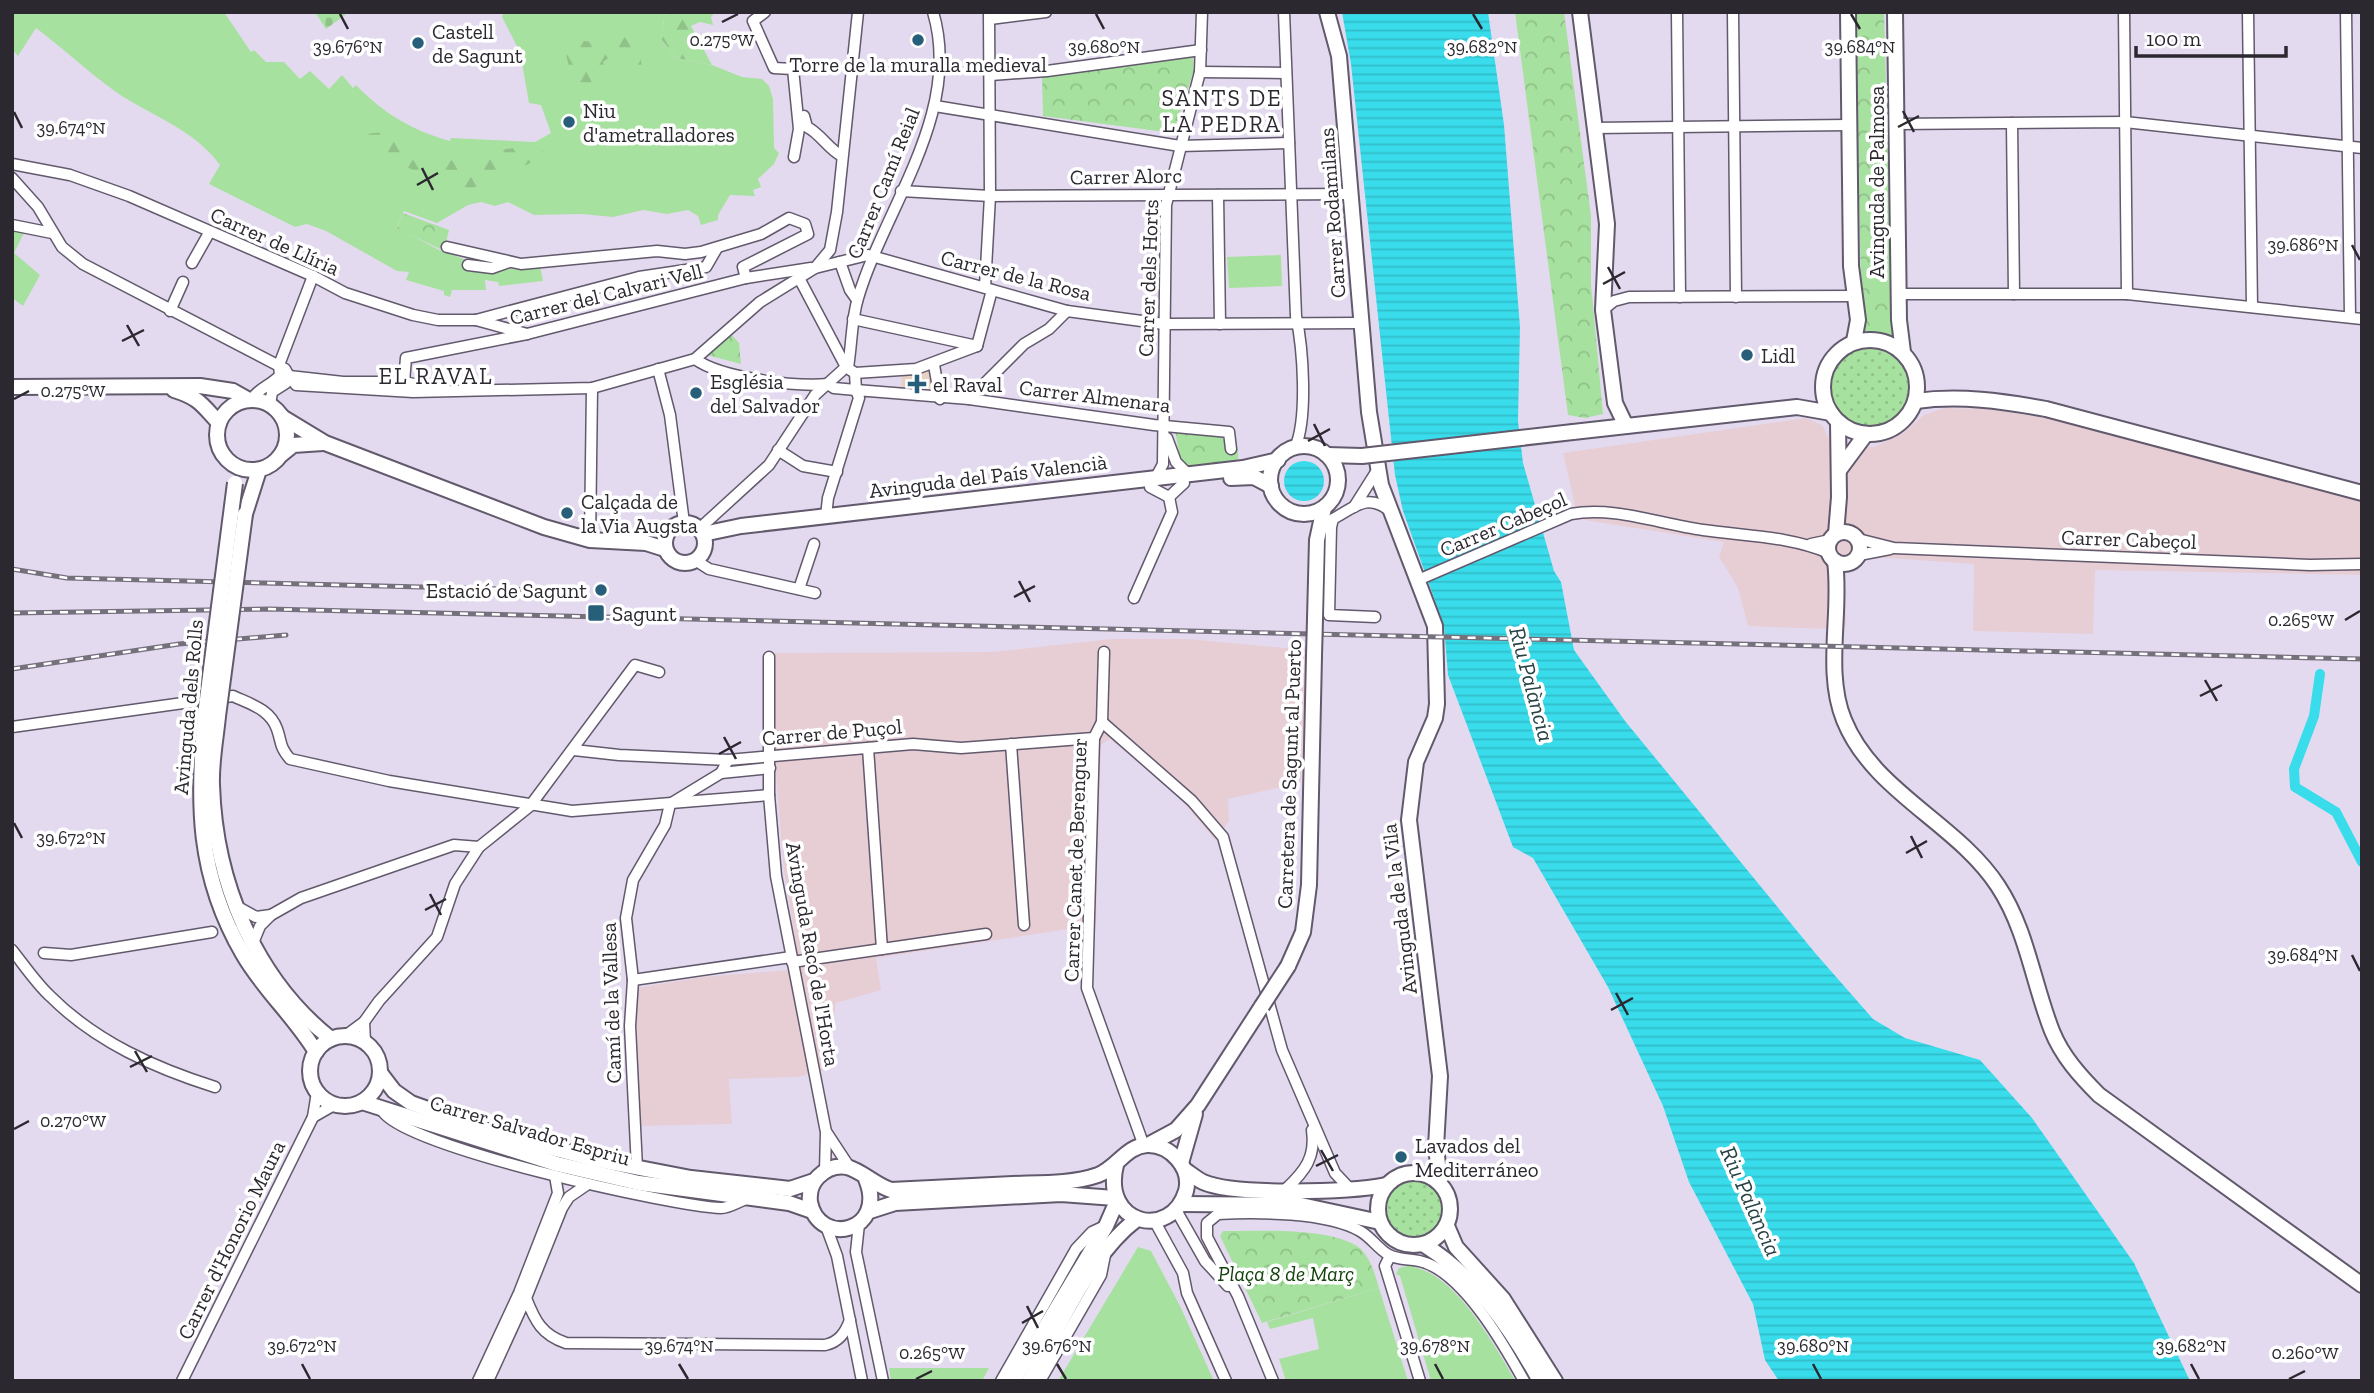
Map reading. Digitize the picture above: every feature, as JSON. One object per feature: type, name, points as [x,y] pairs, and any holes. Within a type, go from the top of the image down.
[{"type":"street","points":[[765,12],[753,21],[774,68],[793,69],[799,129],[794,157]]},
{"type":"street","points":[[12,178],[38,207],[62,247],[83,264],[279,365],[292,378],[338,389],[592,388],[695,359],[760,302],[815,268],[830,250],[837,212],[858,12]]},
{"type":"street","name":"Carrer Camí Reial","points":[[826,516],[836,471],[859,398],[849,369],[857,300],[935,106],[939,48],[933,12]]},
{"type":"street","points":[[977,346],[989,288],[990,15],[1046,12]]},
{"type":"street","name":"Carrer dels Horts","points":[[1153,482],[1163,464],[1168,193],[1200,72],[1202,12]]},
{"type":"street","points":[[1284,12],[1303,425],[1295,448]]},
{"type":"street","name":"Carrer Rodamilans","points":[[1327,12],[1339,56],[1369,412],[1378,469]]},
{"type":"street","points":[[1580,12],[1606,224],[1603,310],[1615,403],[1611,428]]},
{"type":"street","points":[[1677,12],[1680,297]]},
{"type":"street","points":[[1733,12],[1736,297]]},
{"type":"street","name":"Avinguda de Palmosa","points":[[1849,12],[1851,266],[1856,296],[1854,341]]},
{"type":"street","name":"Avinguda de Palmosa","points":[[1895,12],[1898,294],[1903,352]]},
{"type":"street","points":[[2124,12],[2127,294]]},
{"type":"street","points":[[2248,12],[2252,307]]},
{"type":"street","points":[[2346,12],[2350,317]]},
{"type":"street","points":[[991,75],[1047,71],[1201,50]]},
{"type":"street","points":[[1200,72],[1286,73]]},
{"type":"street","points":[[796,98],[804,109],[807,127],[817,132],[835,153],[842,156]]},
{"type":"street","points":[[935,106],[989,117],[1180,146],[1289,143]]},
{"type":"street","points":[[1897,124],[2125,122],[2362,148]]},
{"type":"street","points":[[2012,123],[2014,294]]},
{"type":"street","points":[[1594,128],[1850,125]]},
{"type":"street","name":"Carrer de Llíria","points":[[12,164],[70,175],[106,187],[313,276],[345,293],[413,315],[438,320],[476,320],[527,334]]},
{"type":"street","name":"Carrer Alorc","points":[[901,191],[990,197],[1168,193],[1352,194]]},
{"type":"street","points":[[1218,195],[1220,324]]},
{"type":"street","points":[[447,247],[521,264],[657,251],[685,254],[717,248],[761,234],[789,218],[805,224],[808,234],[743,267],[746,278]]},
{"type":"street","points":[[12,225],[52,233]]},
{"type":"street","points":[[192,263],[209,233]]},
{"type":"street","points":[[476,320],[639,277],[706,267],[717,248]]},
{"type":"street","points":[[815,268],[873,257]]},
{"type":"street","name":"Carrer de la Rosa","points":[[873,257],[1068,311],[1164,324],[1298,326],[1361,323]]},
{"type":"street","points":[[468,265],[492,268],[510,262]]},
{"type":"street","points":[[840,262],[857,300]]},
{"type":"street","name":"Carrer del Calvari Vell","points":[[404,382],[406,358],[527,334],[746,278],[815,268]]},
{"type":"street","points":[[313,276],[279,365],[280,375],[250,400],[236,404],[219,423],[217,437],[221,451],[229,462],[256,476],[293,445],[324,443]]},
{"type":"street","points":[[799,278],[849,369]]},
{"type":"street","points":[[170,311],[183,282]]},
{"type":"street","points":[[1898,294],[2127,294],[2362,319]]},
{"type":"street","points":[[1603,310],[1614,301],[1629,297],[1856,296]]},
{"type":"street","points":[[969,399],[1024,344],[1049,329],[1068,311]]},
{"type":"street","points":[[853,319],[977,346]]},
{"type":"street","points":[[1327,455],[1362,456],[1797,407],[1834,418],[1851,431],[1866,434],[1888,431],[1905,419],[1916,401],[1918,382],[1913,366],[1903,352],[1880,340],[1854,341],[1837,352],[1826,368],[1822,387],[1834,418],[1840,469],[1843,547],[1838,585],[1837,694],[1847,727],[1856,744],[1875,768],[1966,847],[2000,889],[2021,931],[2053,1032],[2065,1056],[2099,1095],[2295,1234],[2362,1285]]},
{"type":"street","points":[[695,561],[702,552],[702,535],[769,465],[815,395],[828,384],[849,369],[899,372],[934,365],[977,346]]},
{"type":"street","name":"Carrer Almenara","points":[[695,359],[718,370],[783,384],[828,384],[834,388],[940,399],[969,399],[1154,425],[1229,432],[1231,449]]},
{"type":"street","points":[[934,365],[940,399]]},
{"type":"street","points":[[658,369],[670,415],[684,523],[702,535]]},
{"type":"street","points":[[270,405],[272,392],[292,378],[343,382],[404,382],[429,387],[430,390]]},
{"type":"street","points":[[1918,382],[1945,397]]},
{"type":"street","points":[[12,387],[200,386],[233,391],[250,400],[270,405],[282,417],[324,443],[544,527],[590,540],[666,542]]},
{"type":"street","points":[[166,387],[199,400],[219,423]]},
{"type":"street","points":[[1797,407],[1822,387]]},
{"type":"street","points":[[590,540],[592,388]]},
{"type":"street","points":[[1916,401],[1945,397],[1995,400],[2046,409],[2362,493]]},
{"type":"street","points":[[1615,403],[1626,426]]},
{"type":"street","points":[[282,417],[287,442],[282,454]]},
{"type":"street","name":"Carrer dels Horts","points":[[1164,424],[1168,446],[1186,478]]},
{"type":"street","points":[[1840,469],[1866,434]]},
{"type":"street","points":[[1299,514],[1312,514],[1324,508],[1335,496],[1338,479],[1334,463],[1327,455],[1313,448],[1295,448],[1278,460],[1270,476],[1271,486],[1280,504],[1299,514],[1317,540]]},
{"type":"street","points":[[778,450],[803,466],[836,471]]},
{"type":"street","points":[[1338,479],[1362,456]]},
{"type":"street","name":"Avinguda del País Valencià","points":[[702,535],[807,526],[1186,478],[1278,460]]},
{"type":"street","name":"Avinguda dels Rolls","points":[[229,462],[235,484],[199,784],[202,835],[242,953],[316,1052]]},
{"type":"street","points":[[1352,509],[1378,469]]},
{"type":"street","name":"Avinguda de la Vila","points":[[1378,469],[1390,510],[1435,626],[1438,690],[1435,718],[1416,762],[1409,820],[1440,1076],[1436,1147],[1440,1182]]},
{"type":"street","name":"Avinguda dels Rolls","points":[[256,476],[243,528],[212,782],[215,830],[229,909],[281,986],[315,1026],[338,1037]]},
{"type":"street","name":"Avinguda del País Valencià","points":[[1186,478],[1243,476],[1271,486]]},
{"type":"street","points":[[1169,497],[1186,478]]},
{"type":"street","points":[[1134,598],[1172,512],[1169,497],[1153,482]]},
{"type":"street","name":"Avinguda del País Valencià","points":[[702,535],[826,516],[1153,482]]},
{"type":"street","points":[[1374,617],[1329,615],[1331,527],[1333,519],[1368,500],[1377,501],[1390,510]]},
{"type":"street","name":"Carretera de Sagunt al Puerto","points":[[1146,1145],[1176,1130],[1198,1105],[1288,966],[1303,932],[1309,885],[1317,540],[1324,508]]},
{"type":"street","name":"Carrer Cabeçol","points":[[1418,580],[1571,514],[1595,510],[1700,530],[1843,547],[2310,565],[2362,564]]},
{"type":"street","points":[[684,523],[672,527],[666,542],[670,557],[682,563],[695,561],[709,569],[815,593]]},
{"type":"street","points":[[799,589],[814,544]]},
{"type":"street","name":"Carrer Cabeçol","points":[[1843,547],[1894,548]]},
{"type":"street","name":"Carrer Canet de Berenguer","points":[[1104,652],[1102,722],[1094,738],[1087,988],[1146,1145]]},
{"type":"street","name":"Avinguda Racó de l'Horta","points":[[768,657],[769,795],[776,876],[826,1132],[825,1171]]},
{"type":"street","points":[[338,1037],[365,1042],[374,1050],[381,1074],[375,1091],[362,1102],[348,1106],[334,1104],[317,1092],[311,1079],[316,1052],[338,1037],[363,1023],[436,937],[455,884],[479,846],[530,806],[635,665],[659,672]]},
{"type":"street","points":[[12,727],[233,696],[260,708],[272,719],[279,746],[290,759],[389,781],[572,811],[769,795]]},
{"type":"street","points":[[1102,722],[1192,801],[1223,837],[1282,1050],[1335,1173],[1352,1192]]},
{"type":"street","name":"Carrer de Puçol","points":[[721,773],[868,748],[913,744],[961,747],[1094,738]]},
{"type":"street","points":[[1011,744],[1024,925]]},
{"type":"street","points":[[868,748],[882,949]]},
{"type":"street","name":"Carrer de Puçol","points":[[574,750],[770,763]]},
{"type":"street","points":[[670,804],[721,773],[728,760]]},
{"type":"street","name":"Camí de la Vallesa","points":[[637,1168],[630,1026],[633,980],[626,918],[633,880],[665,825],[670,804]]},
{"type":"street","points":[[253,943],[260,926],[271,915],[301,898],[454,845],[479,846]]},
{"type":"street","points":[[229,909],[256,917],[271,915]]},
{"type":"street","points":[[44,953],[71,955],[212,932]]},
{"type":"street","points":[[633,980],[986,934]]},
{"type":"street","points":[[12,950],[50,996],[103,1039],[167,1072],[215,1087]]},
{"type":"street","points":[[363,1023],[365,1042]]},
{"type":"street","name":"Carrer Salvador Espriu","points":[[381,1074],[394,1091],[423,1107],[495,1133],[637,1168],[790,1189],[814,1181]]},
{"type":"street","name":"Carrer d'Honorio Maura","points":[[183,1381],[313,1116],[317,1092]]},
{"type":"street","name":"Carrer Salvador Espriu","points":[[362,1102],[489,1145],[557,1164],[639,1183],[789,1203],[812,1211]]},
{"type":"street","points":[[313,1116],[334,1104]]},
{"type":"street","name":"Carretera de Sagunt al Puerto","points":[[1183,1166],[1187,1135],[1198,1105]]},
{"type":"street","points":[[380,1106],[384,1116],[416,1133],[588,1184],[724,1208],[747,1199]]},
{"type":"street","points":[[1286,1189],[1303,1173],[1313,1153],[1311,1122]]},
{"type":"street","name":"Avinguda Racó de l'Horta","points":[[826,1132],[850,1168]]},
{"type":"street","points":[[862,1381],[838,1256],[827,1226],[812,1211],[809,1196],[814,1181],[825,1171],[837,1167],[850,1168],[866,1179],[891,1190],[1058,1182],[1098,1175],[1116,1165],[1128,1152],[1146,1145],[1172,1153],[1183,1166],[1204,1182],[1233,1188],[1352,1192],[1386,1185],[1398,1176],[1412,1172],[1427,1174],[1440,1182],[1450,1202],[1447,1226],[1456,1247],[1503,1299],[1555,1381]]},
{"type":"street","points":[[1412,1172],[1436,1147]]},
{"type":"street","points":[[1116,1165],[1112,1181],[1116,1199],[1125,1212],[1137,1219],[1154,1220],[1178,1207],[1301,1205],[1380,1222]]},
{"type":"street","points":[[1178,1207],[1187,1188],[1183,1166]]},
{"type":"street","points":[[478,1381],[519,1293],[558,1193],[555,1175]]},
{"type":"street","points":[[866,1179],[872,1194],[870,1211]]},
{"type":"street","points":[[488,1381],[526,1298],[562,1208],[569,1197],[588,1184]]},
{"type":"street","points":[[1386,1185],[1378,1203],[1380,1222],[1396,1240],[1423,1244],[1445,1258],[1474,1284],[1541,1381]]},
{"type":"street","points":[[827,1226],[842,1230],[859,1224],[870,1211],[895,1203],[1061,1194],[1116,1199]]},
{"type":"street","points":[[1013,1381],[1106,1226],[1116,1199]]},
{"type":"street","points":[[1178,1207],[1205,1261],[1238,1296]]},
{"type":"street","points":[[1273,1381],[1238,1296],[1207,1237],[1207,1223],[1218,1214],[1327,1221],[1363,1233],[1390,1256],[1425,1262],[1456,1285],[1482,1313],[1524,1381]]},
{"type":"street","points":[[1029,1381],[1107,1247],[1116,1235],[1137,1219]]},
{"type":"street","points":[[1154,1220],[1183,1273],[1187,1293],[1226,1381]]},
{"type":"street","points":[[859,1224],[856,1252],[863,1273],[883,1381]]},
{"type":"street","points":[[1000,1381],[1076,1250],[1092,1232],[1106,1226]]},
{"type":"street","points":[[1423,1244],[1437,1238],[1447,1226]]},
{"type":"street","points":[[2295,1234],[2362,1275]]},
{"type":"street","points":[[1040,1381],[1101,1275],[1107,1247]]},
{"type":"street","points":[[1390,1256],[1385,1266],[1420,1381]]},
{"type":"street","points":[[526,1298],[535,1321],[551,1338],[566,1343],[825,1345],[834,1343],[846,1333],[850,1320]]},
{"type":"shaded area","name":"el Raval","points":[[930,371],[932,393],[901,390],[902,375]]},
{"type":"shaded area","points":[[1944,408],[1988,409],[2048,418],[2362,502],[2362,575],[2095,570],[2093,634],[1973,631],[1974,564],[1844,555],[1846,626],[1828,629],[1748,626],[1738,588],[1719,557],[1724,542],[1578,519],[1563,453],[1806,418],[1822,425],[1832,444],[1874,447],[1902,434],[1924,415]]},
{"type":"shaded area","points":[[1111,639],[1188,639],[1307,650],[1301,783],[1228,799],[1229,821],[1216,841],[1177,795],[1110,739],[1101,745],[1096,925],[876,958],[881,990],[836,1003],[832,1031],[833,1068],[797,1077],[729,1079],[732,1124],[639,1126],[636,988],[703,977],[800,969],[784,871],[766,653],[993,652]]},
{"type":"green space","points":[[12,12],[224,12],[251,52],[254,50],[266,62],[284,62],[300,79],[310,71],[329,89],[342,75],[353,88],[356,85],[388,112],[424,132],[450,141],[451,138],[535,142],[551,133],[541,105],[529,103],[521,57],[526,53],[520,52],[502,17],[504,12],[665,12],[661,39],[677,58],[712,65],[742,77],[762,79],[769,86],[773,99],[774,148],[779,153],[774,164],[758,179],[761,187],[753,190],[755,196],[730,195],[718,215],[718,220],[701,225],[698,216],[688,210],[667,214],[643,210],[613,217],[582,214],[534,215],[508,202],[495,206],[481,202],[468,205],[437,223],[404,211],[397,227],[439,250],[464,259],[470,267],[490,271],[540,266],[543,281],[499,286],[498,282],[485,280],[486,290],[452,290],[450,297],[444,295],[444,291],[406,280],[409,272],[397,271],[326,231],[307,224],[295,227],[209,184],[220,165],[198,142],[116,92],[36,28],[18,56],[12,49]]},
{"type":"green space","points":[[315,12],[349,12],[326,29]]},
{"type":"green space","points":[[665,12],[715,12],[711,17],[713,25],[700,22],[691,26],[712,65],[677,58],[661,39]]},
{"type":"green space","points":[[1515,12],[1564,12],[1591,216],[1591,284],[1603,414],[1585,418],[1568,415]]},
{"type":"green space","points":[[1855,12],[1884,12],[1893,337],[1862,331]]},
{"type":"green space","points":[[628,26],[638,32],[642,70],[623,64],[611,56],[603,62],[606,77],[586,69],[603,107],[586,103],[570,71],[565,50],[577,40],[613,45]]},
{"type":"green space","points":[[1193,57],[1194,71],[1173,133],[1043,116],[1042,76]]},
{"type":"green space","points":[[382,132],[407,151],[482,167],[497,150],[540,145],[550,170],[532,162],[499,179],[463,191],[404,166],[366,134]]},
{"type":"green space","points":[[403,213],[449,230],[444,251],[397,228]]},
{"type":"green space","points":[[12,225],[25,231],[14,253],[40,275],[23,306],[12,298]]},
{"type":"green space","points":[[1281,255],[1282,286],[1229,288],[1227,257]]},
{"type":"green space","points":[[730,333],[739,343],[741,364],[707,355]]},
{"type":"green space","points":[[1870,347],[1885,350],[1898,359],[1907,372],[1910,387],[1907,402],[1898,415],[1885,424],[1870,427],[1855,424],[1842,415],[1833,402],[1830,387],[1833,372],[1842,359],[1855,350]]},
{"type":"green space","points":[[1175,430],[1225,434],[1231,449],[1238,449],[1238,463],[1192,469],[1181,464]]},
{"type":"green space","points":[[1415,1180],[1431,1185],[1439,1193],[1444,1209],[1439,1225],[1431,1233],[1415,1238],[1399,1233],[1391,1225],[1386,1209],[1391,1193],[1399,1185]]},
{"type":"green space","name":"Plaça 8 de Març","points":[[1223,1231],[1292,1231],[1344,1240],[1357,1246],[1365,1254],[1379,1288],[1262,1323],[1220,1236]]},
{"type":"green space","points":[[1138,1247],[1151,1251],[1180,1306],[1214,1381],[1058,1381]]},
{"type":"green space","points":[[1415,1264],[1414,1267],[1430,1273],[1445,1284],[1473,1314],[1515,1380],[1431,1381],[1400,1276],[1396,1274],[1399,1268]]},
{"type":"green space","points":[[1379,1288],[1408,1381],[1286,1381],[1279,1359],[1319,1349],[1313,1318],[1270,1329],[1267,1322]]},
{"type":"green space","points":[[889,1368],[989,1368],[982,1381],[891,1381]]},
{"type":"water","name":"Riu Palància","points":[[1342,12],[1488,12],[1504,125],[1520,327],[1518,421],[1523,463],[1554,571],[1561,582],[1574,650],[1625,721],[1816,954],[1873,1019],[1905,1038],[1980,1060],[2032,1118],[2134,1263],[2190,1381],[1779,1381],[1765,1360],[1753,1304],[1689,1182],[1663,1106],[1608,987],[1533,858],[1513,847],[1448,675],[1444,626],[1403,511],[1395,475],[1351,64]]},
{"type":"water","points":[[1304,461],[1312,462],[1318,467],[1323,473],[1323,489],[1318,495],[1312,500],[1304,501],[1296,500],[1290,495],[1285,489],[1284,481],[1285,473],[1290,467],[1296,462]]},
{"type":"waterway","points":[[2320,674],[2314,716],[2294,769],[2295,787],[2336,812],[2362,862]]},
{"type":"railway","points":[[12,569],[67,578],[536,590]]},
{"type":"railway","points":[[12,613],[268,609],[2362,659]]},
{"type":"railway","points":[[12,669],[179,644],[286,635]]},
{"type":"place","name":"Torre de la muralla medieval","points":[[918,40]]},
{"type":"place","name":"Castell de Sagunt","points":[[418,43]]},
{"type":"place","name":"Niu d'ametralladores","points":[[569,122]]},
{"type":"place","name":"Lidl","points":[[1747,355]]},
{"type":"place","name":"el Raval","points":[[917,384]]},
{"type":"place","name":"Església del Salvador","points":[[696,393]]},
{"type":"place","name":"Calçada de la Via Augsta","points":[[567,513]]},
{"type":"place","name":"Estació de Sagunt","points":[[601,590]]},
{"type":"place","name":"Sagunt","points":[[596,613]]},
{"type":"place","name":"Lavados del Mediterráneo","points":[[1401,1157]]},
{"type":"district","name":"SANTS DE LA PEDRA","points":[[1222,111]]},
{"type":"district","name":"EL RAVAL","points":[[436,376]]}]
